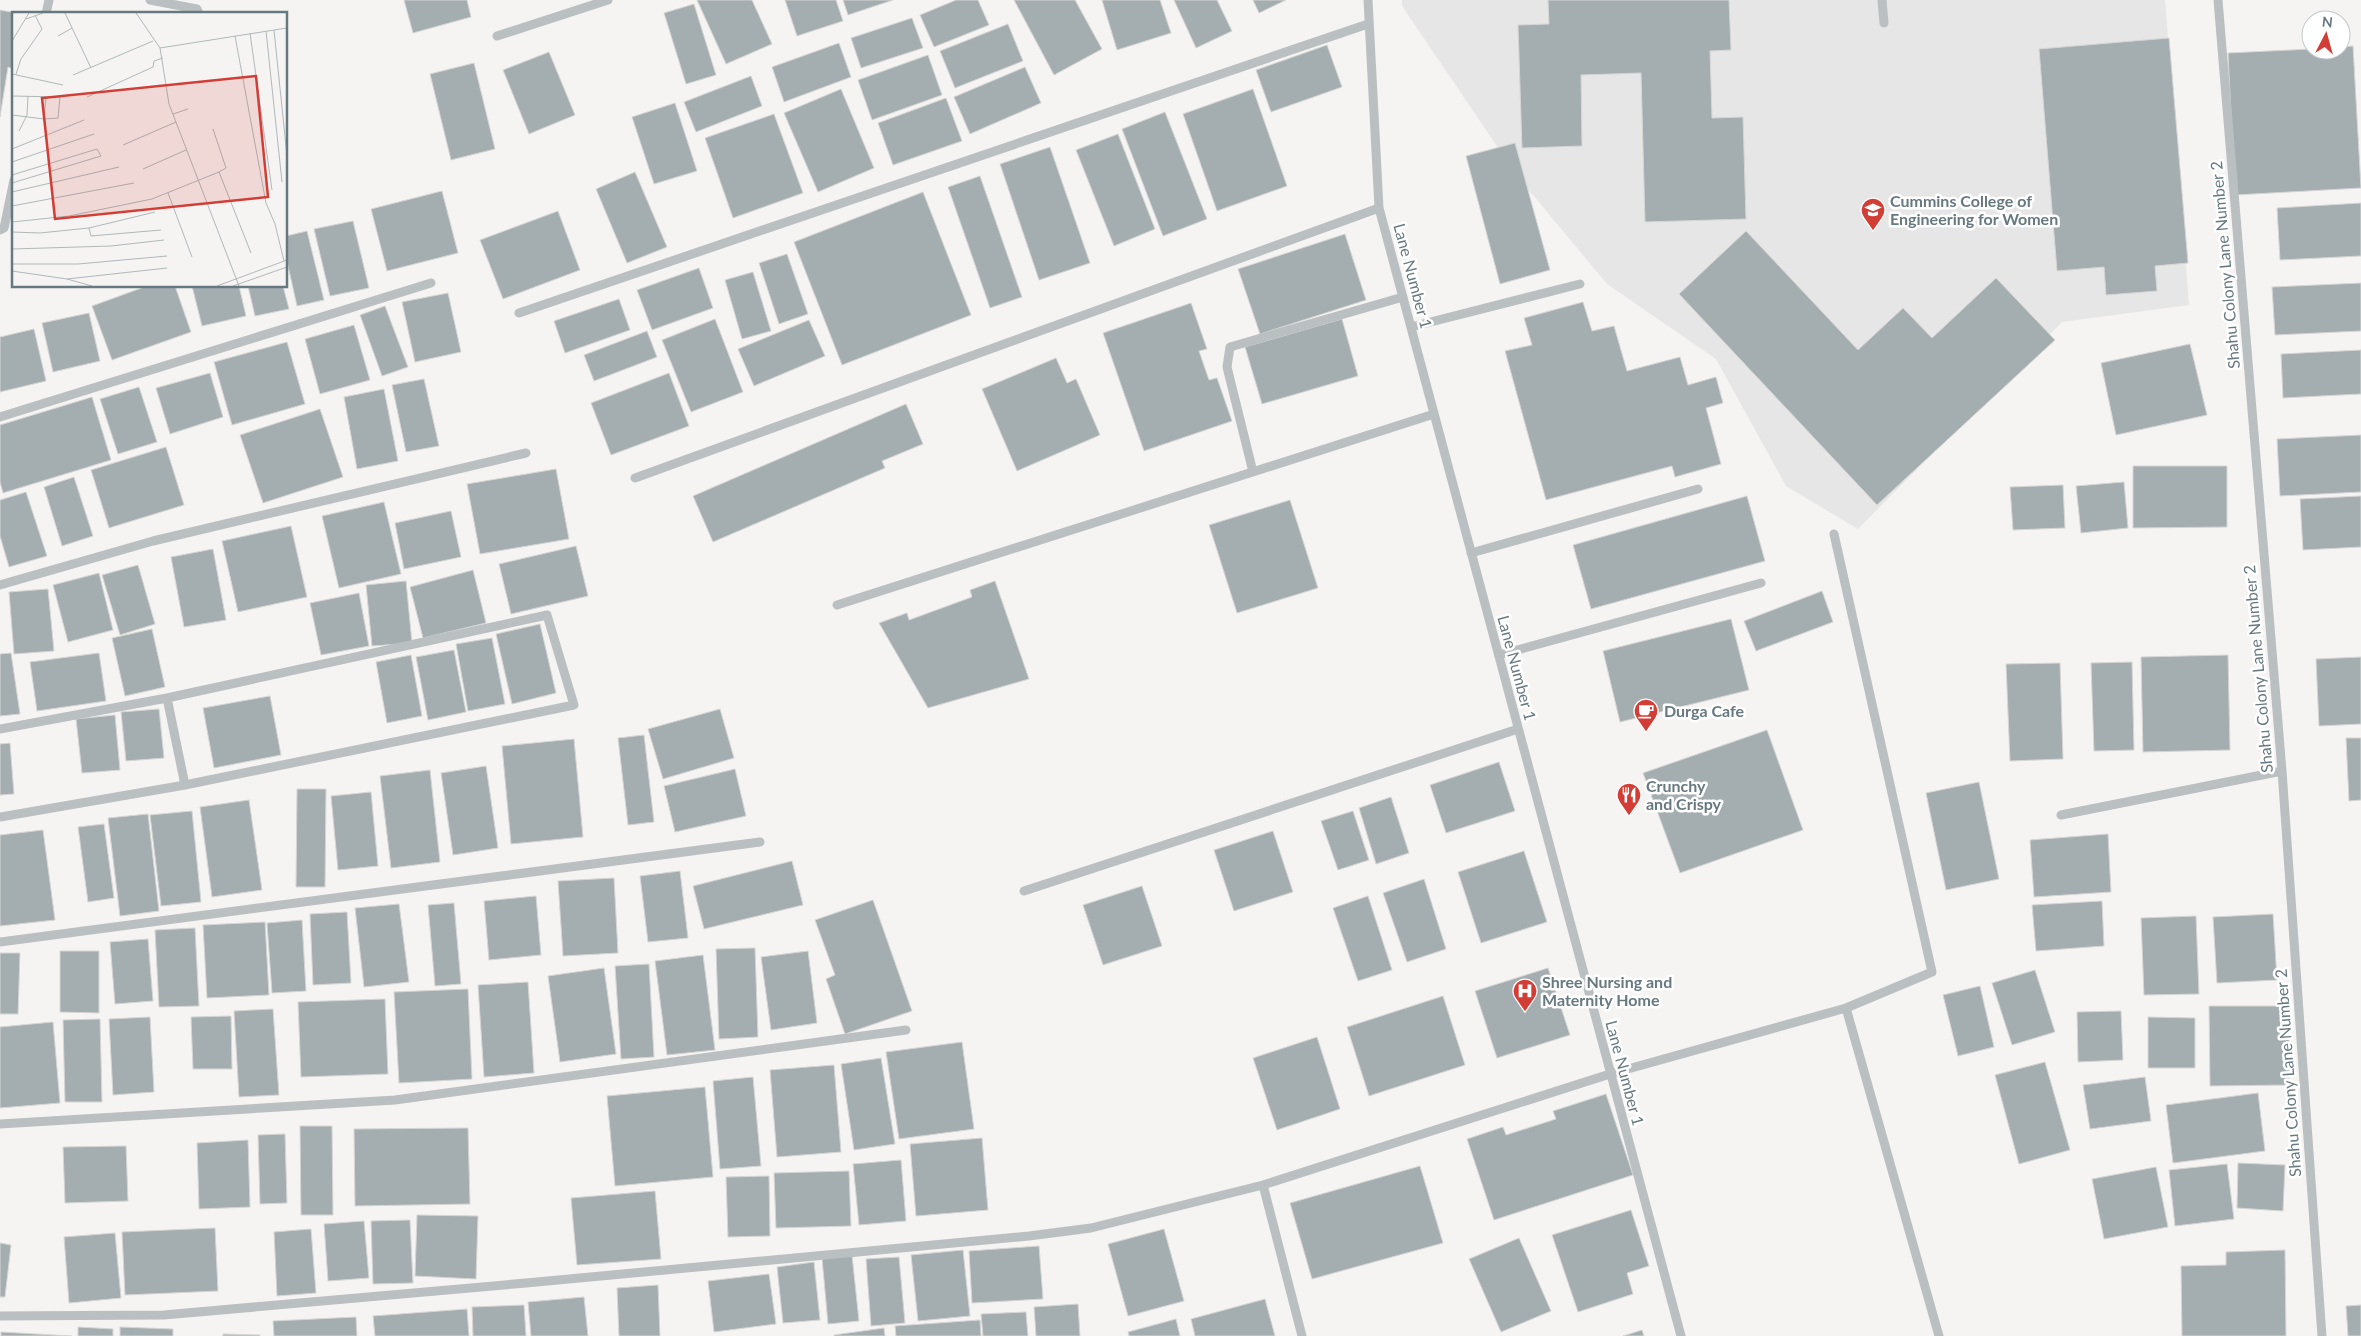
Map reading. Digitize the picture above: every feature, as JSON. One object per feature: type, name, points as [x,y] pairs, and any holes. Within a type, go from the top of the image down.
[{"type":"street","points":[[150,0],[185,5],[197,9],[198,12]]},
{"type":"street","points":[[497,36],[608,0]]},
{"type":"street","name":"Lane Number 1","points":[[1368,0],[1379,208],[1680,1336]]},
{"type":"street","points":[[1882,0],[1884,22]]},
{"type":"street","name":"Shahu Colony Lane Number 2","points":[[2218,0],[2282,771],[2322,1336]]},
{"type":"street","points":[[519,313],[1368,24]]},
{"type":"street","points":[[2,229],[12,188]]},
{"type":"street","points":[[635,478],[1379,208]]},
{"type":"street","points":[[0,417],[431,283]]},
{"type":"street","points":[[1411,327],[1580,284]]},
{"type":"street","points":[[1253,472],[1227,367],[1230,347],[1403,297]]},
{"type":"street","points":[[837,605],[1434,414]]},
{"type":"street","points":[[0,585],[153,541],[526,453]]},
{"type":"street","points":[[1471,553],[1698,489]]},
{"type":"street","points":[[0,1316],[164,1315],[1029,1236],[1091,1228],[1263,1185],[1610,1074],[1846,1008],[1932,972],[1834,534]]},
{"type":"street","points":[[1499,655],[1761,583]]},
{"type":"street","points":[[0,729],[167,698],[547,615],[574,705],[186,785],[0,817]]},
{"type":"street","points":[[167,698],[186,785]]},
{"type":"street","points":[[1024,891],[1518,729]]},
{"type":"street","points":[[2060,814],[2282,771]]},
{"type":"street","points":[[0,942],[760,842]]},
{"type":"street","points":[[1846,1008],[1939,1336]]},
{"type":"street","points":[[0,1124],[395,1100],[906,1030]]},
{"type":"street","points":[[1263,1185],[1302,1336]]},
{"type":"shaded area","name":"Cummins College of Engineering for Women","points":[[1402,0],[2165,0],[2189,305],[2062,322],[1858,529],[1786,486],[1716,359],[1607,284],[1518,177],[1402,6]]},
{"type":"building","points":[[404,0],[467,0],[471,17],[413,33]]},
{"type":"building","points":[[697,0],[752,0],[772,44],[726,64]]},
{"type":"building","points":[[785,0],[836,0],[843,21],[797,36]]},
{"type":"building","points":[[843,0],[893,0],[848,15]]},
{"type":"building","points":[[956,0],[978,0],[989,25],[934,47],[920,15]]},
{"type":"building","points":[[1014,0],[1075,0],[1102,49],[1054,75]]},
{"type":"building","points":[[1102,0],[1160,0],[1171,33],[1117,50]]},
{"type":"building","points":[[1174,0],[1217,0],[1232,31],[1196,48]]},
{"type":"building","points":[[1253,0],[1286,0],[1259,13]]},
{"type":"building","points":[[1548,0],[1729,0],[1731,50],[1710,51],[1712,118],[1743,117],[1746,219],[1645,222],[1641,73],[1581,75],[1582,146],[1522,148],[1518,25],[1549,24]]},
{"type":"building","points":[[694,4],[716,75],[686,84],[664,13]]},
{"type":"building","points":[[0,10],[12,12],[12,68],[8,67],[0,117]]},
{"type":"building","points":[[912,18],[923,48],[861,68],[851,38]]},
{"type":"building","points":[[1008,24],[1023,61],[955,88],[940,51]]},
{"type":"building","points":[[2169,38],[2188,263],[2155,266],[2157,291],[2106,295],[2104,267],[2057,271],[2039,49]]},
{"type":"building","points":[[839,43],[851,77],[784,102],[772,67]]},
{"type":"building","points":[[1327,45],[1342,87],[1271,112],[1256,70]]},
{"type":"building","points":[[2351,46],[2353,46],[2361,188],[2235,195],[2228,53],[2301,49],[2301,60],[2351,60]]},
{"type":"building","points":[[549,52],[575,115],[529,134],[503,70]]},
{"type":"building","points":[[928,55],[942,95],[872,120],[858,80]]},
{"type":"building","points":[[474,63],[495,149],[451,160],[430,74]]},
{"type":"building","points":[[1025,67],[1041,103],[970,134],[954,97]]},
{"type":"building","points":[[751,76],[762,106],[696,132],[684,102]]},
{"type":"building","points":[[841,89],[874,168],[818,192],[784,113]]},
{"type":"building","points":[[1253,89],[1287,186],[1217,211],[1183,114]]},
{"type":"building","points":[[946,98],[962,141],[893,165],[878,123]]},
{"type":"building","points":[[675,103],[697,171],[654,184],[632,117]]},
{"type":"building","points":[[1165,112],[1207,219],[1163,236],[1122,129]]},
{"type":"building","points":[[774,114],[803,193],[733,218],[705,138]]},
{"type":"building","points":[[1118,134],[1155,229],[1114,246],[1076,150]]},
{"type":"building","points":[[1515,143],[1550,270],[1500,284],[1466,156]]},
{"type":"building","points":[[1050,147],[1090,263],[1039,280],[1000,164]]},
{"type":"building","points":[[635,172],[667,247],[627,263],[596,189]]},
{"type":"building","points":[[980,176],[1022,297],[990,308],[948,187]]},
{"type":"building","points":[[442,191],[458,253],[387,271],[371,209]]},
{"type":"building","points":[[923,192],[971,315],[842,365],[794,242]]},
{"type":"building","points":[[2361,203],[2361,256],[2280,260],[2277,208]]},
{"type":"building","points":[[558,211],[580,270],[503,299],[480,240]]},
{"type":"building","points":[[353,221],[369,288],[330,296],[314,229]]},
{"type":"building","points":[[307,231],[324,300],[297,306],[288,266],[288,236]]},
{"type":"building","points":[[1746,231],[1858,350],[1903,308],[1932,338],[1996,278],[2055,340],[1877,505],[1679,294]]},
{"type":"building","points":[[1345,234],[1366,300],[1260,334],[1238,269]]},
{"type":"building","points":[[787,254],[808,314],[779,324],[759,263]]},
{"type":"building","points":[[699,268],[713,308],[652,330],[637,290]]},
{"type":"building","points":[[753,272],[771,331],[742,339],[725,280]]},
{"type":"building","points":[[2361,283],[2361,331],[2275,335],[2272,287]]},
{"type":"building","points":[[142,288],[176,288],[191,332],[112,360],[92,306]]},
{"type":"building","points":[[192,288],[239,288],[246,316],[202,326]]},
{"type":"building","points":[[248,288],[284,288],[289,309],[255,316]]},
{"type":"building","points":[[448,293],[461,352],[415,362],[402,302]]},
{"type":"building","points":[[619,299],[630,330],[565,353],[554,321]]},
{"type":"building","points":[[1583,302],[1592,331],[1614,326],[1627,371],[1680,357],[1688,385],[1716,377],[1723,403],[1706,408],[1721,464],[1675,477],[1672,466],[1546,500],[1505,351],[1532,345],[1524,318]]},
{"type":"building","points":[[1191,303],[1207,349],[1199,351],[1209,380],[1217,378],[1232,421],[1144,451],[1103,333]]},
{"type":"building","points":[[385,306],[408,367],[382,376],[360,315]]},
{"type":"building","points":[[89,313],[100,361],[53,372],[42,323]]},
{"type":"building","points":[[715,319],[743,392],[691,412],[662,340]]},
{"type":"building","points":[[1342,319],[1358,376],[1262,404],[1245,347]]},
{"type":"building","points":[[809,320],[825,356],[754,386],[738,349]]},
{"type":"building","points":[[354,325],[370,380],[320,394],[305,339]]},
{"type":"building","points":[[34,329],[46,381],[0,392],[0,337]]},
{"type":"building","points":[[647,331],[657,357],[594,381],[584,355]]},
{"type":"building","points":[[287,342],[305,404],[232,425],[214,362]]},
{"type":"building","points":[[2190,344],[2207,415],[2116,435],[2101,363]]},
{"type":"building","points":[[2361,350],[2361,394],[2283,398],[2281,354]]},
{"type":"building","points":[[1056,358],[1067,383],[1076,379],[1100,435],[1017,471],[982,389]]},
{"type":"building","points":[[210,373],[223,417],[170,434],[156,388]]},
{"type":"building","points":[[669,373],[689,426],[611,455],[591,403]]},
{"type":"building","points":[[424,379],[439,446],[406,452],[392,385]]},
{"type":"building","points":[[139,387],[157,442],[118,454],[100,399]]},
{"type":"building","points":[[384,389],[398,461],[357,469],[344,397]]},
{"type":"building","points":[[92,397],[111,460],[3,493],[0,482],[0,425]]},
{"type":"building","points":[[906,404],[923,444],[882,461],[885,468],[713,542],[693,496]]},
{"type":"building","points":[[320,409],[343,477],[263,503],[240,435]]},
{"type":"building","points":[[2361,435],[2361,492],[2280,496],[2277,439]]},
{"type":"building","points":[[166,447],[184,505],[109,528],[91,470]]},
{"type":"building","points":[[2133,466],[2227,466],[2227,527],[2133,528]]},
{"type":"building","points":[[556,469],[569,539],[480,554],[467,484]]},
{"type":"building","points":[[74,477],[93,536],[62,546],[44,487]]},
{"type":"building","points":[[2124,482],[2128,528],[2081,533],[2076,486]]},
{"type":"building","points":[[2063,485],[2065,528],[2013,530],[2010,487]]},
{"type":"building","points":[[26,492],[47,556],[9,567],[0,536],[0,500]]},
{"type":"building","points":[[1747,496],[1765,561],[1591,609],[1573,545]]},
{"type":"building","points":[[2361,496],[2361,547],[2303,550],[2300,499]]},
{"type":"building","points":[[1290,500],[1318,588],[1237,613],[1209,525]]},
{"type":"building","points":[[384,502],[401,574],[339,588],[322,516]]},
{"type":"building","points":[[451,511],[461,557],[404,569],[395,523]]},
{"type":"building","points":[[291,526],[307,597],[238,612],[222,541]]},
{"type":"building","points":[[576,546],[588,596],[511,614],[499,564]]},
{"type":"building","points":[[213,549],[226,620],[184,627],[171,557]]},
{"type":"building","points":[[138,565],[155,624],[120,635],[102,575]]},
{"type":"building","points":[[473,570],[486,623],[423,638],[410,587]]},
{"type":"building","points":[[99,573],[113,630],[68,642],[53,585]]},
{"type":"building","points":[[406,581],[412,643],[372,646],[366,585]]},
{"type":"building","points":[[995,581],[1029,679],[928,708],[879,623],[907,613],[909,620],[972,597],[970,590]]},
{"type":"building","points":[[48,589],[54,651],[14,654],[9,592]]},
{"type":"building","points":[[1822,591],[1833,622],[1756,651],[1744,621]]},
{"type":"building","points":[[359,593],[369,646],[321,655],[310,603]]},
{"type":"building","points":[[1731,619],[1749,690],[1620,722],[1603,651]]},
{"type":"building","points":[[540,624],[556,693],[512,704],[496,634]]},
{"type":"building","points":[[152,629],[165,687],[125,696],[112,638]]},
{"type":"building","points":[[492,638],[505,704],[468,711],[456,644]]},
{"type":"building","points":[[454,650],[466,712],[428,720],[416,657]]},
{"type":"building","points":[[11,653],[20,714],[0,716],[0,654]]},
{"type":"building","points":[[99,653],[106,701],[37,711],[30,662]]},
{"type":"building","points":[[411,655],[422,716],[387,723],[376,662]]},
{"type":"building","points":[[2228,655],[2230,750],[2143,752],[2141,657]]},
{"type":"building","points":[[2361,657],[2361,724],[2319,726],[2316,659]]},
{"type":"building","points":[[2132,662],[2134,750],[2094,751],[2091,663]]},
{"type":"building","points":[[2060,663],[2063,759],[2010,761],[2006,664]]},
{"type":"building","points":[[270,696],[281,755],[214,768],[203,708]]},
{"type":"building","points":[[159,709],[164,758],[126,761],[121,712]]},
{"type":"building","points":[[720,709],[734,758],[663,779],[648,729]]},
{"type":"building","points":[[115,715],[120,770],[82,773],[76,719]]},
{"type":"building","points":[[1767,730],[1803,830],[1680,873],[1643,773]]},
{"type":"building","points":[[644,735],[654,822],[628,825],[618,738]]},
{"type":"building","points":[[2346,738],[2361,738],[2361,800],[2349,801]]},
{"type":"building","points":[[574,739],[583,837],[511,844],[502,746]]},
{"type":"building","points":[[10,743],[14,794],[0,795],[0,744]]},
{"type":"building","points":[[1499,762],[1515,811],[1446,833],[1430,785]]},
{"type":"building","points":[[486,766],[498,848],[453,855],[441,773]]},
{"type":"building","points":[[735,769],[746,816],[675,832],[664,786]]},
{"type":"building","points":[[430,770],[440,862],[391,868],[380,776]]},
{"type":"building","points":[[1979,782],[1999,879],[1946,890],[1926,793]]},
{"type":"building","points":[[297,789],[326,789],[325,887],[296,887]]},
{"type":"building","points":[[371,792],[378,866],[338,870],[331,796]]},
{"type":"building","points":[[1391,797],[1409,853],[1376,864],[1359,808]]},
{"type":"building","points":[[249,800],[262,890],[212,897],[200,807]]},
{"type":"building","points":[[192,811],[201,902],[161,906],[150,815]]},
{"type":"building","points":[[1353,811],[1369,860],[1338,870],[1321,821]]},
{"type":"building","points":[[148,814],[159,911],[120,916],[108,818]]},
{"type":"building","points":[[104,824],[114,898],[88,902],[78,827]]},
{"type":"building","points":[[43,830],[55,920],[0,926],[0,835]]},
{"type":"building","points":[[1273,831],[1293,892],[1234,911],[1214,850]]},
{"type":"building","points":[[2108,834],[2111,892],[2034,897],[2030,840]]},
{"type":"building","points":[[1524,851],[1547,922],[1481,943],[1458,872]]},
{"type":"building","points":[[792,861],[803,905],[704,929],[693,886]]},
{"type":"building","points":[[680,871],[688,938],[648,942],[640,876]]},
{"type":"building","points":[[614,878],[618,953],[563,956],[558,881]]},
{"type":"building","points":[[1424,879],[1446,949],[1407,962],[1383,893]]},
{"type":"building","points":[[1142,886],[1162,946],[1103,965],[1083,905]]},
{"type":"building","points":[[536,896],[541,955],[489,960],[484,901]]},
{"type":"building","points":[[1368,896],[1392,970],[1358,981],[1333,908]]},
{"type":"building","points":[[873,900],[912,1011],[845,1034],[826,979],[835,975],[815,920]]},
{"type":"building","points":[[2102,901],[2104,946],[2036,951],[2032,905]]},
{"type":"building","points":[[454,903],[461,984],[435,986],[428,905]]},
{"type":"building","points":[[399,904],[409,982],[364,987],[355,908]]},
{"type":"building","points":[[347,912],[351,983],[313,985],[310,914]]},
{"type":"building","points":[[2273,914],[2277,980],[2217,983],[2213,917]]},
{"type":"building","points":[[2196,916],[2199,994],[2144,995],[2141,918]]},
{"type":"building","points":[[302,920],[306,991],[272,993],[267,923]]},
{"type":"building","points":[[265,922],[269,995],[207,998],[203,925]]},
{"type":"building","points":[[195,928],[199,1006],[159,1007],[155,930]]},
{"type":"building","points":[[148,939],[153,1001],[115,1004],[110,942]]},
{"type":"building","points":[[755,948],[758,1037],[719,1039],[716,949]]},
{"type":"building","points":[[60,951],[99,951],[99,1013],[60,1012]]},
{"type":"building","points":[[808,951],[817,1023],[771,1030],[761,957]]},
{"type":"building","points":[[0,953],[20,953],[18,1014],[0,1014]]},
{"type":"building","points":[[703,955],[715,1050],[667,1055],[655,961]]},
{"type":"building","points":[[649,964],[654,1057],[621,1059],[615,966]]},
{"type":"building","points":[[604,968],[616,1054],[560,1062],[548,976]]},
{"type":"building","points":[[1548,968],[1570,1035],[1497,1058],[1475,991]]},
{"type":"building","points":[[2035,970],[2055,1032],[2012,1045],[1992,983]]},
{"type":"building","points":[[528,982],[534,1073],[484,1077],[478,985]]},
{"type":"building","points":[[1980,986],[1994,1047],[1958,1056],[1943,995]]},
{"type":"building","points":[[468,989],[472,1079],[399,1083],[394,992]]},
{"type":"building","points":[[1443,996],[1465,1065],[1369,1096],[1347,1027]]},
{"type":"building","points":[[385,999],[388,1074],[301,1077],[298,1002]]},
{"type":"building","points":[[2209,1006],[2289,1006],[2289,1085],[2210,1086]]},
{"type":"building","points":[[273,1009],[279,1095],[239,1097],[234,1011]]},
{"type":"building","points":[[2121,1011],[2123,1060],[2078,1062],[2077,1012]]},
{"type":"building","points":[[231,1016],[232,1069],[193,1069],[191,1017]]},
{"type":"building","points":[[150,1017],[154,1092],[113,1095],[109,1019]]},
{"type":"building","points":[[2148,1017],[2195,1018],[2195,1068],[2148,1068]]},
{"type":"building","points":[[100,1019],[102,1102],[65,1102],[63,1020]]},
{"type":"building","points":[[53,1022],[60,1103],[0,1108],[0,1027]]},
{"type":"building","points":[[1317,1037],[1340,1109],[1277,1130],[1253,1058]]},
{"type":"building","points":[[962,1042],[974,1129],[899,1139],[886,1052]]},
{"type":"building","points":[[881,1058],[895,1144],[854,1150],[841,1064]]},
{"type":"building","points":[[2045,1062],[2070,1150],[2019,1164],[1995,1075]]},
{"type":"building","points":[[834,1065],[841,1152],[777,1157],[770,1070]]},
{"type":"building","points":[[753,1077],[761,1166],[720,1169],[713,1081]]},
{"type":"building","points":[[2145,1077],[2151,1121],[2090,1129],[2083,1085]]},
{"type":"building","points":[[705,1087],[713,1177],[615,1186],[607,1096]]},
{"type":"building","points":[[2258,1093],[2265,1151],[2173,1163],[2166,1105]]},
{"type":"building","points":[[1606,1094],[1633,1175],[1494,1220],[1467,1139],[1503,1127],[1506,1135],[1556,1119],[1553,1111]]},
{"type":"building","points":[[300,1126],[332,1126],[333,1215],[301,1215]]},
{"type":"building","points":[[468,1128],[470,1204],[355,1206],[354,1129]]},
{"type":"building","points":[[285,1134],[287,1203],[260,1204],[258,1135]]},
{"type":"building","points":[[982,1138],[988,1210],[916,1216],[910,1144]]},
{"type":"building","points":[[248,1140],[250,1207],[199,1209],[197,1143]]},
{"type":"building","points":[[126,1146],[128,1201],[65,1203],[63,1147]]},
{"type":"building","points":[[901,1160],[906,1221],[859,1225],[853,1164]]},
{"type":"building","points":[[2238,1163],[2285,1165],[2283,1211],[2237,1208]]},
{"type":"building","points":[[2227,1164],[2234,1219],[2175,1226],[2169,1170]]},
{"type":"building","points":[[1420,1166],[1443,1243],[1312,1279],[1290,1203]]},
{"type":"building","points":[[2156,1167],[2168,1227],[2104,1239],[2092,1179]]},
{"type":"building","points":[[849,1171],[851,1226],[776,1228],[774,1173]]},
{"type":"building","points":[[769,1176],[770,1236],[728,1237],[726,1177]]},
{"type":"building","points":[[655,1191],[661,1259],[577,1265],[571,1198]]},
{"type":"building","points":[[1631,1210],[1649,1266],[1627,1273],[1633,1294],[1578,1312],[1552,1235]]},
{"type":"building","points":[[417,1215],[478,1216],[476,1279],[415,1276]]},
{"type":"building","points":[[410,1220],[413,1283],[373,1284],[371,1221]]},
{"type":"building","points":[[364,1221],[369,1278],[328,1281],[324,1224]]},
{"type":"building","points":[[215,1228],[218,1291],[125,1295],[122,1232]]},
{"type":"building","points":[[311,1229],[316,1293],[277,1296],[274,1232]]},
{"type":"building","points":[[1164,1229],[1184,1301],[1128,1316],[1108,1244]]},
{"type":"building","points":[[115,1233],[121,1298],[69,1303],[64,1237]]},
{"type":"building","points":[[1519,1238],[1551,1311],[1501,1332],[1469,1259]]},
{"type":"building","points":[[0,1243],[11,1245],[5,1297],[0,1297]]},
{"type":"building","points":[[1039,1246],[1043,1299],[972,1303],[969,1251]]},
{"type":"building","points":[[963,1250],[970,1316],[918,1321],[911,1255]]},
{"type":"building","points":[[2285,1250],[2286,1336],[2182,1336],[2181,1266],[2226,1265],[2226,1252]]},
{"type":"building","points":[[852,1255],[859,1321],[828,1324],[822,1258]]},
{"type":"building","points":[[899,1257],[905,1323],[871,1326],[866,1259]]},
{"type":"building","points":[[814,1262],[820,1320],[783,1323],[777,1267]]},
{"type":"building","points":[[769,1274],[776,1324],[714,1332],[708,1281]]},
{"type":"building","points":[[658,1285],[660,1336],[619,1336],[617,1288]]},
{"type":"building","points":[[584,1297],[588,1336],[531,1336],[528,1302]]},
{"type":"building","points":[[1265,1299],[1275,1336],[1195,1336],[1191,1319]]},
{"type":"building","points":[[1078,1304],[1080,1336],[1036,1336],[1034,1307]]},
{"type":"building","points":[[524,1305],[526,1336],[473,1336],[472,1307]]},
{"type":"building","points":[[2361,1305],[2361,1336],[2348,1336],[2346,1306]]},
{"type":"building","points":[[467,1309],[469,1336],[375,1336],[373,1316]]},
{"type":"building","points":[[1026,1312],[1028,1336],[983,1336],[981,1314]]},
{"type":"building","points":[[356,1317],[357,1336],[274,1336],[273,1321]]},
{"type":"building","points":[[1176,1319],[1180,1336],[1129,1336],[1128,1332]]},
{"type":"building","points":[[980,1320],[981,1336],[896,1336],[895,1326]]},
{"type":"building","points":[[78,1327],[113,1329],[113,1336],[78,1336]]},
{"type":"building","points":[[120,1327],[173,1329],[173,1336],[120,1336]]},
{"type":"building","points":[[884,1328],[885,1336],[834,1336],[834,1335]]},
{"type":"building","points":[[1642,1330],[1644,1336],[1623,1336]]},
{"type":"building","points":[[1,1332],[72,1336],[1,1336]]},
{"type":"building","points":[[223,1334],[260,1335],[260,1336],[223,1336]]},
{"type":"place","name":"Cummins College of Engineering for Women","points":[[1873,231]]},
{"type":"place","name":"Durga Cafe","points":[[1646,732]]},
{"type":"place","name":"Crunchy and Crispy","points":[[1629,816]]},
{"type":"place","name":"Shree Nursing and Maternity Home","points":[[1525,1012]]}]
